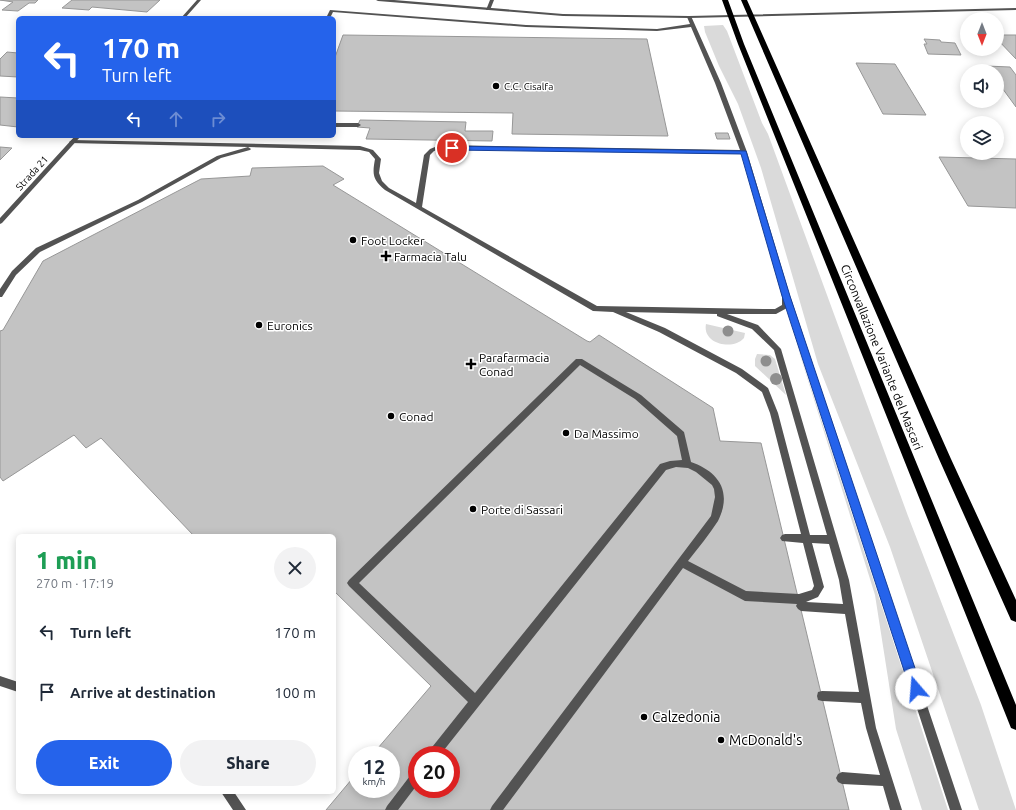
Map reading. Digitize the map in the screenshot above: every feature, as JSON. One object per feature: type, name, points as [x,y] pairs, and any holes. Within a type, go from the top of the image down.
[{"type":"highway","name":"Circonvallazione Variante del Mascari","points":[[725,0],[741,44],[1016,723]]},
{"type":"highway","name":"Circonvallazione Variante del Mascari","points":[[744,0],[942,452],[1016,615]]},
{"type":"street","points":[[185,16],[199,0]]},
{"type":"street","points":[[378,0],[563,15],[712,16],[1016,9]]},
{"type":"street","points":[[488,9],[492,0]]},
{"type":"street","points":[[329,16],[332,11],[526,26],[657,30],[692,25]]},
{"type":"street","points":[[689,16],[718,83],[744,152],[786,296],[956,810]]},
{"type":"street","points":[[336,125],[358,126]]},
{"type":"street","name":"Strada 21","points":[[0,222],[76,138]]},
{"type":"street","points":[[72,142],[360,148],[371,151],[378,158],[375,173],[378,181],[387,189],[596,309],[776,311],[784,306],[786,296]]},
{"type":"street","points":[[0,295],[14,273],[38,250],[140,201],[219,157],[240,150],[266,146]]},
{"type":"street","points":[[419,207],[427,155],[432,150],[440,147],[744,152]]},
{"type":"street","points":[[609,309],[662,330],[739,371],[764,390],[774,413],[819,587],[815,594],[800,603]]},
{"type":"street","points":[[714,311],[755,327],[777,349],[844,580],[871,728],[896,810]]},
{"type":"street","points":[[475,701],[352,583],[579,361],[638,397],[681,434],[687,464]]},
{"type":"street","points":[[440,746],[662,467],[673,463],[687,464],[702,471],[717,485],[720,501],[715,518],[496,810]]},
{"type":"street","points":[[785,538],[833,540]]},
{"type":"street","points":[[681,562],[746,596],[850,608]]},
{"type":"street","points":[[0,681],[16,686]]},
{"type":"street","points":[[822,696],[866,698]]},
{"type":"street","points":[[842,778],[887,781]]},
{"type":"street","points":[[391,810],[408,788]]},
{"type":"street","points":[[228,794],[240,810]]},
{"type":"shaded area","points":[[723,25],[727,31],[762,123],[768,134],[908,516],[981,705],[1016,810],[979,810],[890,547],[818,364],[761,168],[738,104],[719,66],[705,32],[704,26]]},
{"type":"shaded area","points":[[706,324],[745,333],[744,338],[739,342],[726,345],[713,341],[706,331]]},
{"type":"shaded area","points":[[795,339],[948,810],[922,810],[896,729],[875,595]]},
{"type":"shaded area","points":[[757,354],[770,355],[775,359],[786,395],[755,366]]},
{"type":"building","points":[[0,0],[38,0],[35,3],[29,3],[18,11],[2,10],[13,2]]},
{"type":"building","points":[[72,0],[160,0],[147,12],[92,7],[89,10],[62,8]]},
{"type":"building","name":"C.C. Cisalfa","points":[[343,35],[647,39],[668,136],[512,134],[513,113],[336,111],[336,54]]},
{"type":"building","points":[[1004,35],[1016,35],[1016,59],[1004,46]]},
{"type":"building","points":[[924,39],[955,43],[960,55],[928,54],[924,44],[927,44]]},
{"type":"building","points":[[7,52],[16,53],[16,77],[0,76],[0,59]]},
{"type":"building","points":[[856,63],[895,64],[926,115],[883,114]]},
{"type":"building","points":[[1004,67],[1010,67],[1016,75],[1016,107],[1004,91]]},
{"type":"building","points":[[0,97],[16,98],[16,127],[0,125]]},
{"type":"building","points":[[360,120],[466,122],[465,131],[493,131],[492,141],[366,139],[370,128],[357,127]]},
{"type":"building","points":[[715,133],[728,133],[730,139],[717,139]]},
{"type":"building","points":[[0,147],[12,148],[0,160]]},
{"type":"building","points":[[939,157],[960,158],[960,160],[1016,159],[1016,208],[968,206]]},
{"type":"building","name":"Porte di Sassari","points":[[323,166],[344,179],[333,185],[587,341],[590,342],[599,335],[713,408],[720,441],[761,443],[849,810],[326,810],[348,784],[348,798],[400,798],[400,746],[380,746],[431,686],[336,593],[336,534],[192,534],[101,438],[86,448],[74,435],[3,481],[0,477],[0,331],[3,330],[43,261],[201,179],[250,176],[252,168]]},
{"type":"place","name":"C.C. Cisalfa","points":[[496,86]]},
{"type":"place","name":"Foot Locker","points":[[353,240]]},
{"type":"place","name":"Farmacia Talu","points":[[386,256]]},
{"type":"place","name":"Euronics","points":[[259,325]]},
{"type":"place","name":"Parafarmacia Conad","points":[[471,364]]},
{"type":"place","name":"Conad","points":[[391,416]]},
{"type":"place","name":"Da Massimo","points":[[566,433]]},
{"type":"place","name":"Porte di Sassari","points":[[473,509]]},
{"type":"place","name":"Calzedonia","points":[[644,717]]},
{"type":"place","name":"McDonald's","points":[[721,740]]},
{"type":"route","points":[[452,148],[744,152],[786,296],[916,689]]}]
